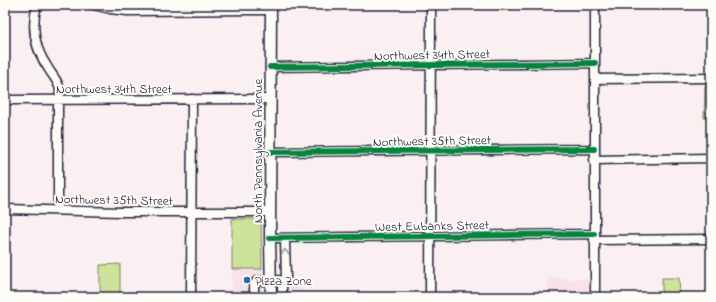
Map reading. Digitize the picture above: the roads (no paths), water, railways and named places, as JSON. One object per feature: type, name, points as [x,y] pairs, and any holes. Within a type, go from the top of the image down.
[{"type":"main road","name":"North Pennsylvania Avenue","points":[[271,8],[271,297]]},
{"type":"street","points":[[37,5],[34,23],[36,44],[44,62],[58,84],[60,92],[58,210]]},
{"type":"street","points":[[94,5],[119,10],[271,8]]},
{"type":"street","points":[[430,297],[431,5]]},
{"type":"street","points":[[594,297],[595,5]]},
{"type":"street","name":"Northwest 34th Street","points":[[270,67],[594,63]]},
{"type":"street","points":[[594,79],[711,78]]},
{"type":"street","points":[[191,297],[192,99]]},
{"type":"street","name":"Northwest 34th Street","points":[[5,100],[270,99]]},
{"type":"street","name":"Northwest 35th Street","points":[[270,152],[594,149]]},
{"type":"street","points":[[594,160],[711,158]]},
{"type":"street","name":"Northwest 35th Street","points":[[5,209],[270,212]]},
{"type":"street","name":"West Eubanks Street","points":[[270,238],[431,236],[711,239]]},
{"type":"street","points":[[254,297],[254,284],[257,281],[286,280],[285,238]]},
{"type":"street","points":[[282,280],[282,297]]},
{"type":"place","name":"Pizza Zone","points":[[247,280]]}]
